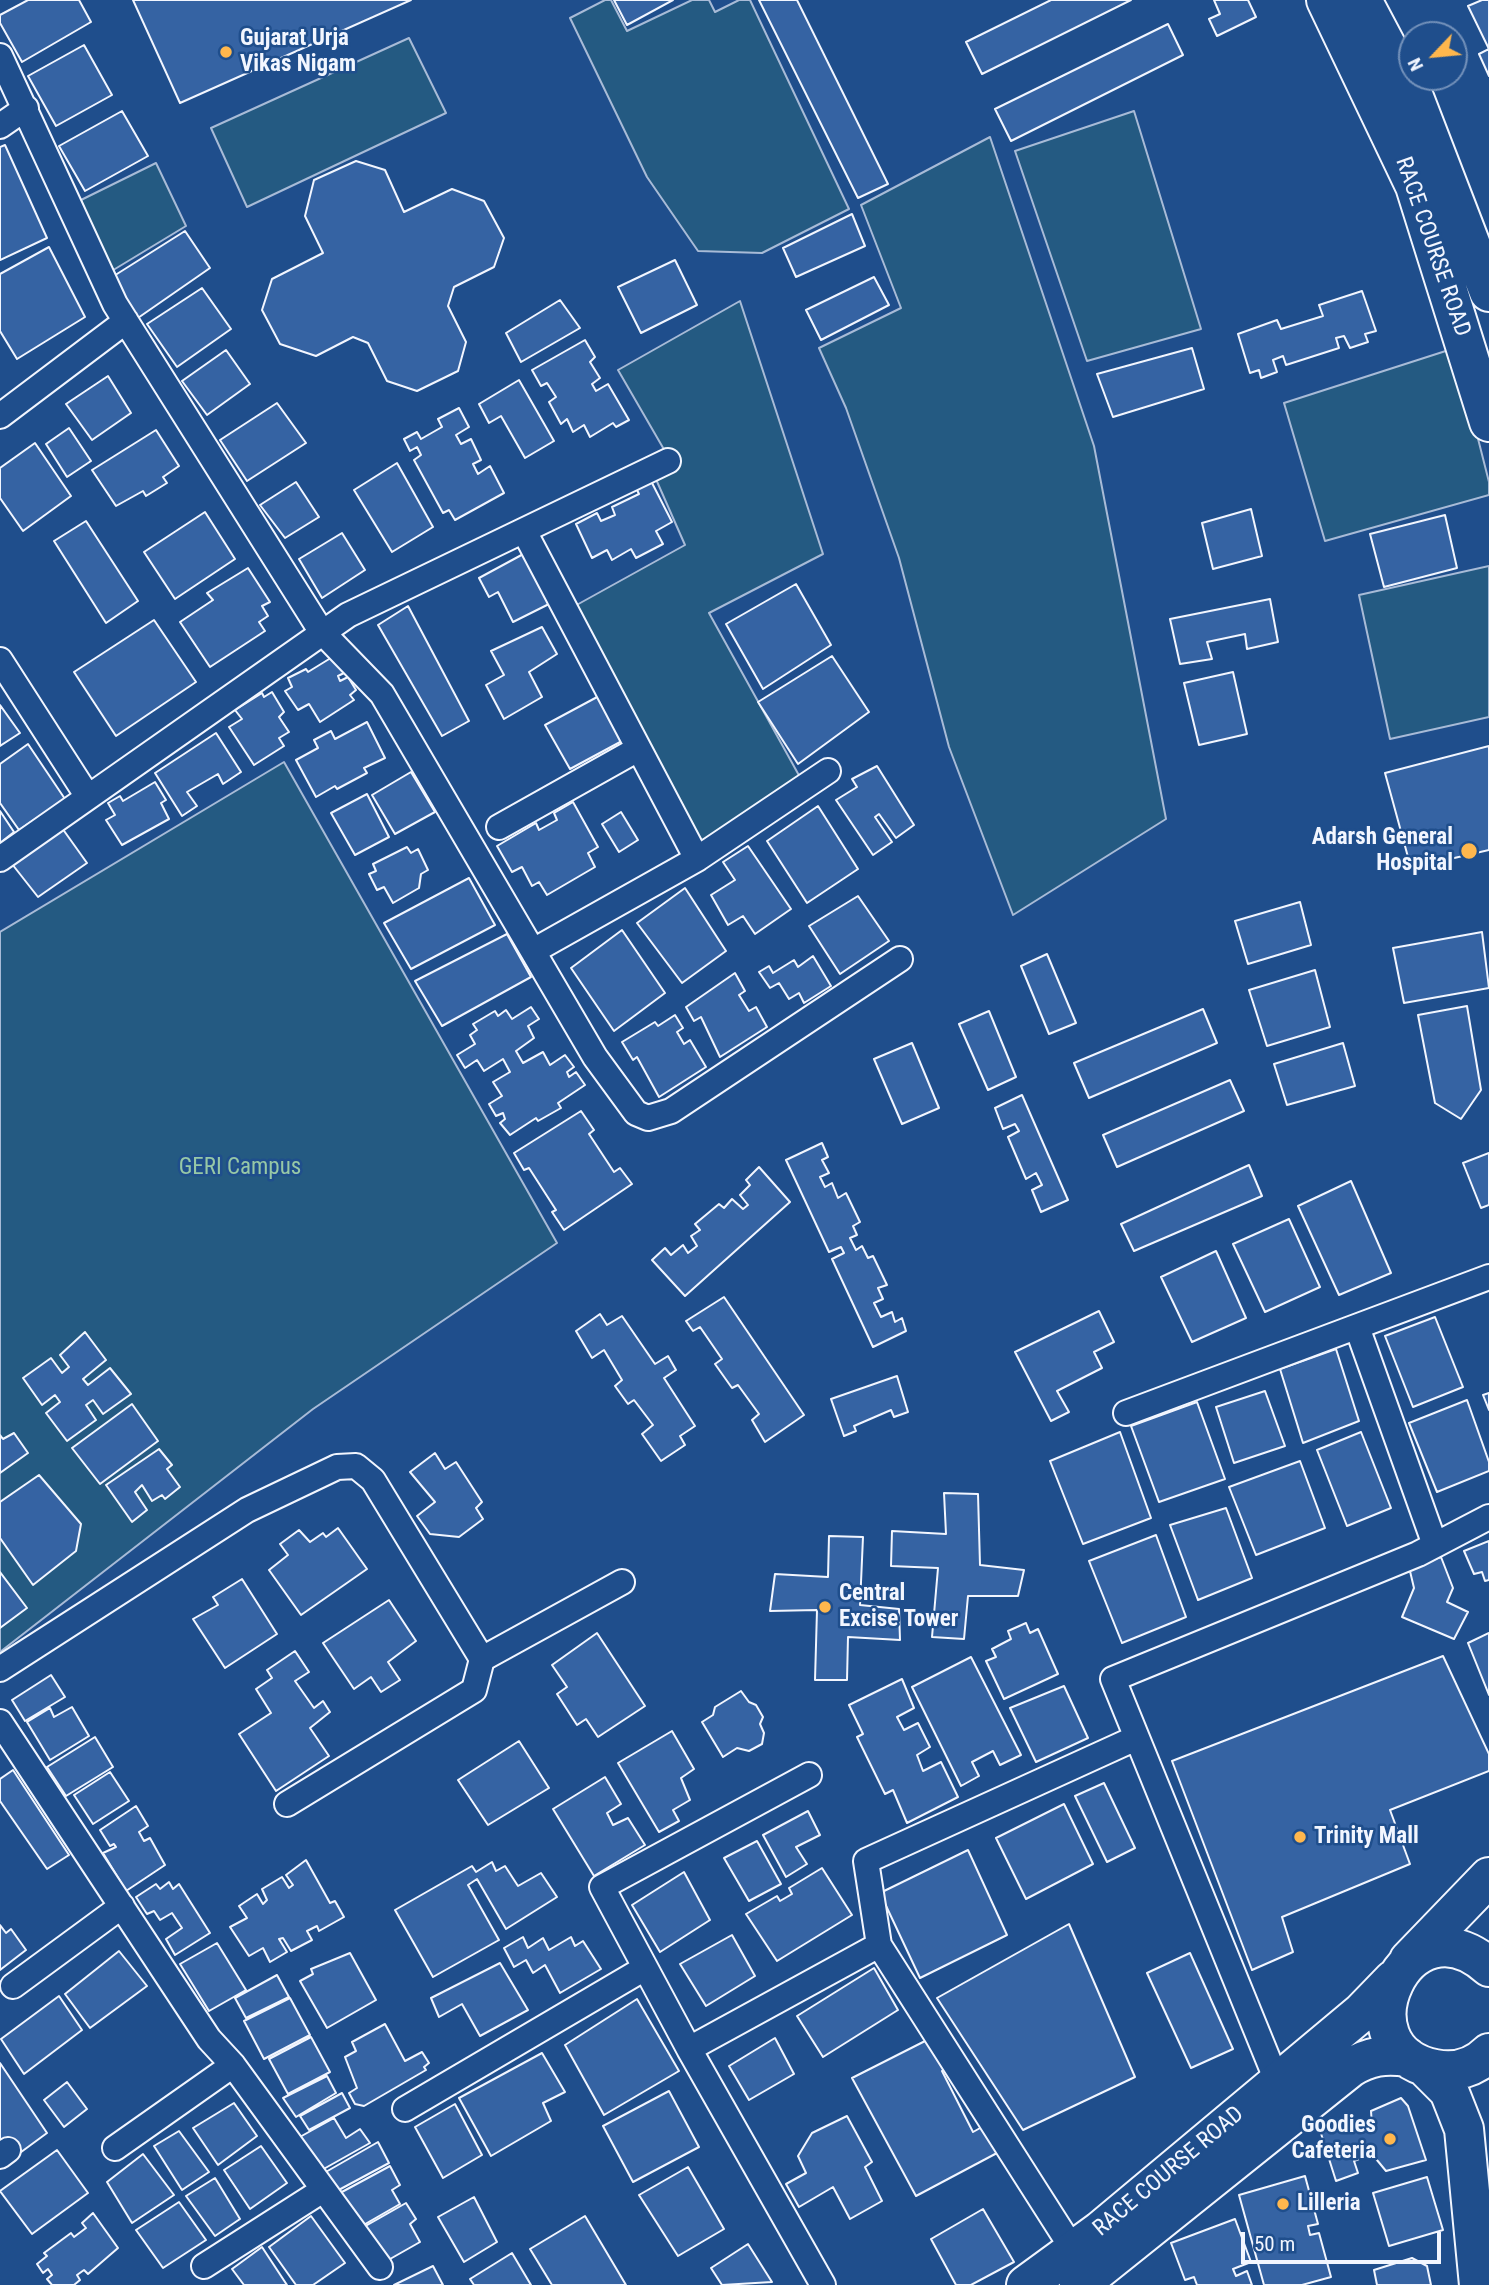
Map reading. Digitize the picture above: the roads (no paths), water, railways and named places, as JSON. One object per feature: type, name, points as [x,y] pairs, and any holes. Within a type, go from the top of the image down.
[{"type":"main road","name":"RACE COURSE ROAD","points":[[1326,0],[1415,186],[1489,422]]},
{"type":"main road","name":"RACE COURSE ROAD","points":[[1362,0],[1415,100],[1489,292]]},
{"type":"main road","points":[[1317,2071],[1363,2012],[1489,1877]]},
{"type":"main road","points":[[1479,2285],[1464,2129],[1448,2091],[1394,2040],[1387,2021],[1386,2000],[1399,1972],[1422,1953],[1441,1948],[1461,1950],[1489,1967]]},
{"type":"main road","points":[[1317,2071],[1387,2055],[1445,2071],[1464,2068],[1489,2053]]},
{"type":"main road","name":"RACE COURSE ROAD","points":[[1096,2263],[1277,2081],[1317,2071]]},
{"type":"main road","name":"RACE COURSE ROAD","points":[[1026,2285],[1096,2263],[1317,2071]]},
{"type":"street","points":[[0,56],[115,304],[321,631],[383,694],[535,950],[595,1057],[636,1112],[648,1118],[671,1111],[900,959]]},
{"type":"street","points":[[0,126],[26,108]]},
{"type":"street","points":[[0,416],[126,321]]},
{"type":"street","points":[[0,859],[321,631],[348,615],[668,461]]},
{"type":"street","points":[[524,531],[697,859]]},
{"type":"street","points":[[0,660],[88,797]]},
{"type":"street","points":[[499,827],[638,749]]},
{"type":"street","points":[[535,950],[697,859],[828,771]]},
{"type":"street","points":[[1126,1412],[1489,1277]]},
{"type":"street","points":[[1357,1327],[1435,1545]]},
{"type":"street","points":[[0,1669],[247,1510],[337,1466],[356,1466],[373,1480],[482,1659]]},
{"type":"street","points":[[1277,2081],[1113,1679],[1435,1545],[1489,1517]]},
{"type":"street","points":[[287,1804],[474,1689],[482,1659],[622,1582]]},
{"type":"street","points":[[0,1722],[209,2039],[233,2065],[380,2267]]},
{"type":"street","points":[[1096,2263],[879,1945],[866,1861],[1136,1738]]},
{"type":"street","points":[[809,1775],[602,1887],[689,2049],[823,2285]]},
{"type":"street","points":[[13,1986],[122,1906]]},
{"type":"street","points":[[689,2049],[879,1945]]},
{"type":"street","points":[[405,2109],[645,1968]]},
{"type":"street","points":[[115,2148],[233,2065]]},
{"type":"street","points":[[204,2266],[323,2190]]},
{"type":"place","name":"Gujarat Urja Vikas Nigam","points":[[226,52]]},
{"type":"place","name":"Adarsh General Hospital","points":[[1469,851]]},
{"type":"place","name":"Central Excise Tower","points":[[825,1607]]},
{"type":"place","name":"Trinity Mall","points":[[1300,1837]]},
{"type":"place","name":"Goodies Cafeteria","points":[[1390,2139]]},
{"type":"place","name":"Lilleria","points":[[1283,2204]]},
{"type":"park label","name":"GERI Campus","points":[[240,1168]]}]
